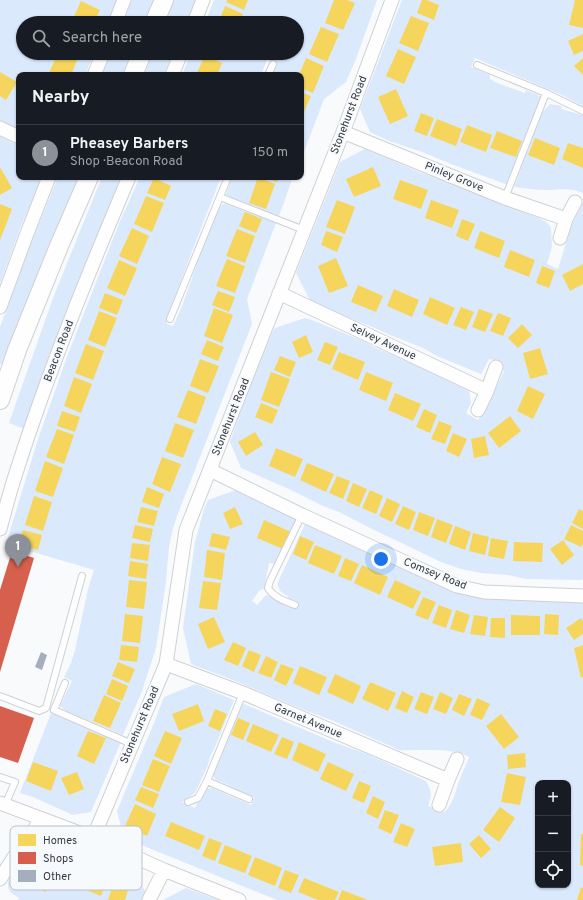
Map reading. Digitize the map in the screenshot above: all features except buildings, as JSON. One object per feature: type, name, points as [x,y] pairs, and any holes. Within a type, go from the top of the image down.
[{"type":"main road","points":[[157,16],[164,0]]},
{"type":"main road","points":[[134,72],[139,60]]},
{"type":"main road","points":[[0,400],[17,350],[88,180]]},
{"type":"street","points":[[118,16],[124,0]]},
{"type":"street","points":[[197,16],[203,0]]},
{"type":"street","name":"Stonehurst Road","points":[[98,826],[166,664],[186,530],[343,132],[392,0]]},
{"type":"street","points":[[95,72],[100,60]]},
{"type":"street","points":[[173,72],[178,60]]},
{"type":"street","points":[[0,128],[16,136]]},
{"type":"street","name":"Pinley Grove","points":[[343,132],[505,198],[566,219]]},
{"type":"street","points":[[0,307],[48,180]]},
{"type":"street","name":"Beacon Road","points":[[0,528],[16,473],[49,376],[90,270],[128,180]]},
{"type":"street","points":[[560,238],[566,219],[575,202]]},
{"type":"street","name":"Selvey Avenue","points":[[280,293],[487,391]]},
{"type":"street","points":[[478,410],[496,367]]},
{"type":"street","name":"Comsey Road","points":[[210,470],[302,515],[457,586],[484,592],[583,596]]},
{"type":"street","name":"Garnet Avenue","points":[[166,664],[243,693],[448,780]]},
{"type":"street","points":[[439,805],[457,759]]},
{"type":"street","points":[[2,804],[61,826]]},
{"type":"street","points":[[37,826],[42,819]]},
{"type":"street","points":[[142,860],[239,900]]},
{"type":"street","points":[[0,879],[10,863]]},
{"type":"street","points":[[149,900],[164,870]]},
{"type":"lane","points":[[269,72],[272,64]]},
{"type":"lane","points":[[477,65],[546,93],[583,111]]},
{"type":"lane","points":[[505,198],[546,93]]},
{"type":"lane","points":[[170,319],[227,180]]},
{"type":"lane","points":[[220,198],[304,230]]},
{"type":"lane","points":[[295,605],[278,598],[271,593],[268,588],[302,515]]},
{"type":"lane","points":[[0,696],[39,711],[46,708],[82,576]]},
{"type":"lane","points":[[65,683],[54,710],[132,744]]},
{"type":"lane","points":[[188,802],[198,798],[243,693]]},
{"type":"lane","points":[[0,777],[15,782],[2,804]]},
{"type":"lane","points":[[206,781],[249,799]]},
{"type":"shaded area","points":[[0,0],[117,0],[111,16],[16,16],[16,60],[91,60],[86,72],[16,72],[16,131],[0,123]]},
{"type":"shaded area","points":[[132,0],[157,0],[150,16],[126,16]]},
{"type":"shaded area","points":[[174,0],[196,0],[189,16],[168,16]]},
{"type":"shaded area","points":[[214,0],[377,0],[356,59],[346,82],[324,99],[304,152],[304,72],[273,72],[276,64],[267,60],[304,60],[304,16],[208,16]]},
{"type":"shaded area","points":[[402,0],[583,0],[583,106],[564,96],[475,58],[471,67],[490,75],[490,79],[499,83],[525,93],[526,90],[540,96],[541,102],[508,185],[389,141],[370,132],[360,109]]},
{"type":"shaded area","points":[[107,60],[132,60],[127,72],[102,72]]},
{"type":"shaded area","points":[[149,60],[170,60],[165,72],[144,72]]},
{"type":"shaded area","points":[[188,60],[267,60],[262,72],[183,72]]},
{"type":"shaded area","points":[[550,104],[562,106],[561,109],[583,115],[583,193],[569,189],[542,190],[514,187],[542,113]]},
{"type":"shaded area","points":[[0,136],[16,144],[16,180],[38,180],[40,183],[21,226],[0,284]]},
{"type":"shaded area","points":[[365,149],[419,172],[537,217],[546,222],[551,227],[552,247],[547,264],[558,269],[571,227],[583,202],[582,580],[526,579],[508,575],[481,573],[461,569],[441,562],[339,512],[241,468],[230,442],[246,396],[275,328],[305,318],[363,341],[421,367],[469,391],[471,403],[466,413],[478,420],[487,408],[504,371],[498,362],[489,359],[481,374],[437,356],[423,348],[311,302],[296,273],[340,162]]},
{"type":"shaded area","points":[[57,180],[81,180],[8,367],[0,364],[0,327],[29,248]]},
{"type":"shaded area","points":[[101,180],[120,180],[62,324],[25,429],[9,423],[53,298]]},
{"type":"shaded area","points":[[139,180],[220,180],[169,313],[167,324],[173,326],[188,291],[212,221],[222,205],[226,204],[276,223],[247,299],[252,324],[172,532],[156,648],[142,691],[123,735],[66,711],[60,706],[72,681],[64,677],[71,663],[75,650],[88,589],[94,570],[6,544],[38,439],[68,354],[120,221]]},
{"type":"shaded area","points":[[231,180],[292,180],[279,216],[226,195]]},
{"type":"shaded area","points":[[236,490],[299,520],[276,564],[269,563],[264,589],[260,590],[252,601],[257,605],[266,595],[272,595],[286,601],[288,596],[279,589],[278,582],[306,522],[348,544],[445,587],[543,600],[582,602],[583,900],[277,900],[142,845],[142,826],[121,826],[117,811],[164,697],[196,684],[234,700],[195,793],[182,802],[195,808],[203,789],[212,788],[251,805],[254,797],[216,780],[212,774],[242,703],[333,742],[367,754],[426,781],[431,793],[428,806],[445,812],[450,806],[469,757],[454,752],[435,750],[398,750],[331,720],[191,664],[183,628],[195,542],[208,500]]},
{"type":"shaded area","points":[[51,713],[121,742],[91,812],[73,815],[33,797],[20,793]]},
{"type":"shaded area","points":[[10,877],[10,890],[142,890],[142,885],[146,893],[142,900],[18,900],[19,898],[10,892],[8,881]]},
{"type":"shaded area","points":[[186,888],[218,900],[163,900]]},
{"type":"place","name":"Pheasey Barbers","points":[[18,567]]}]
